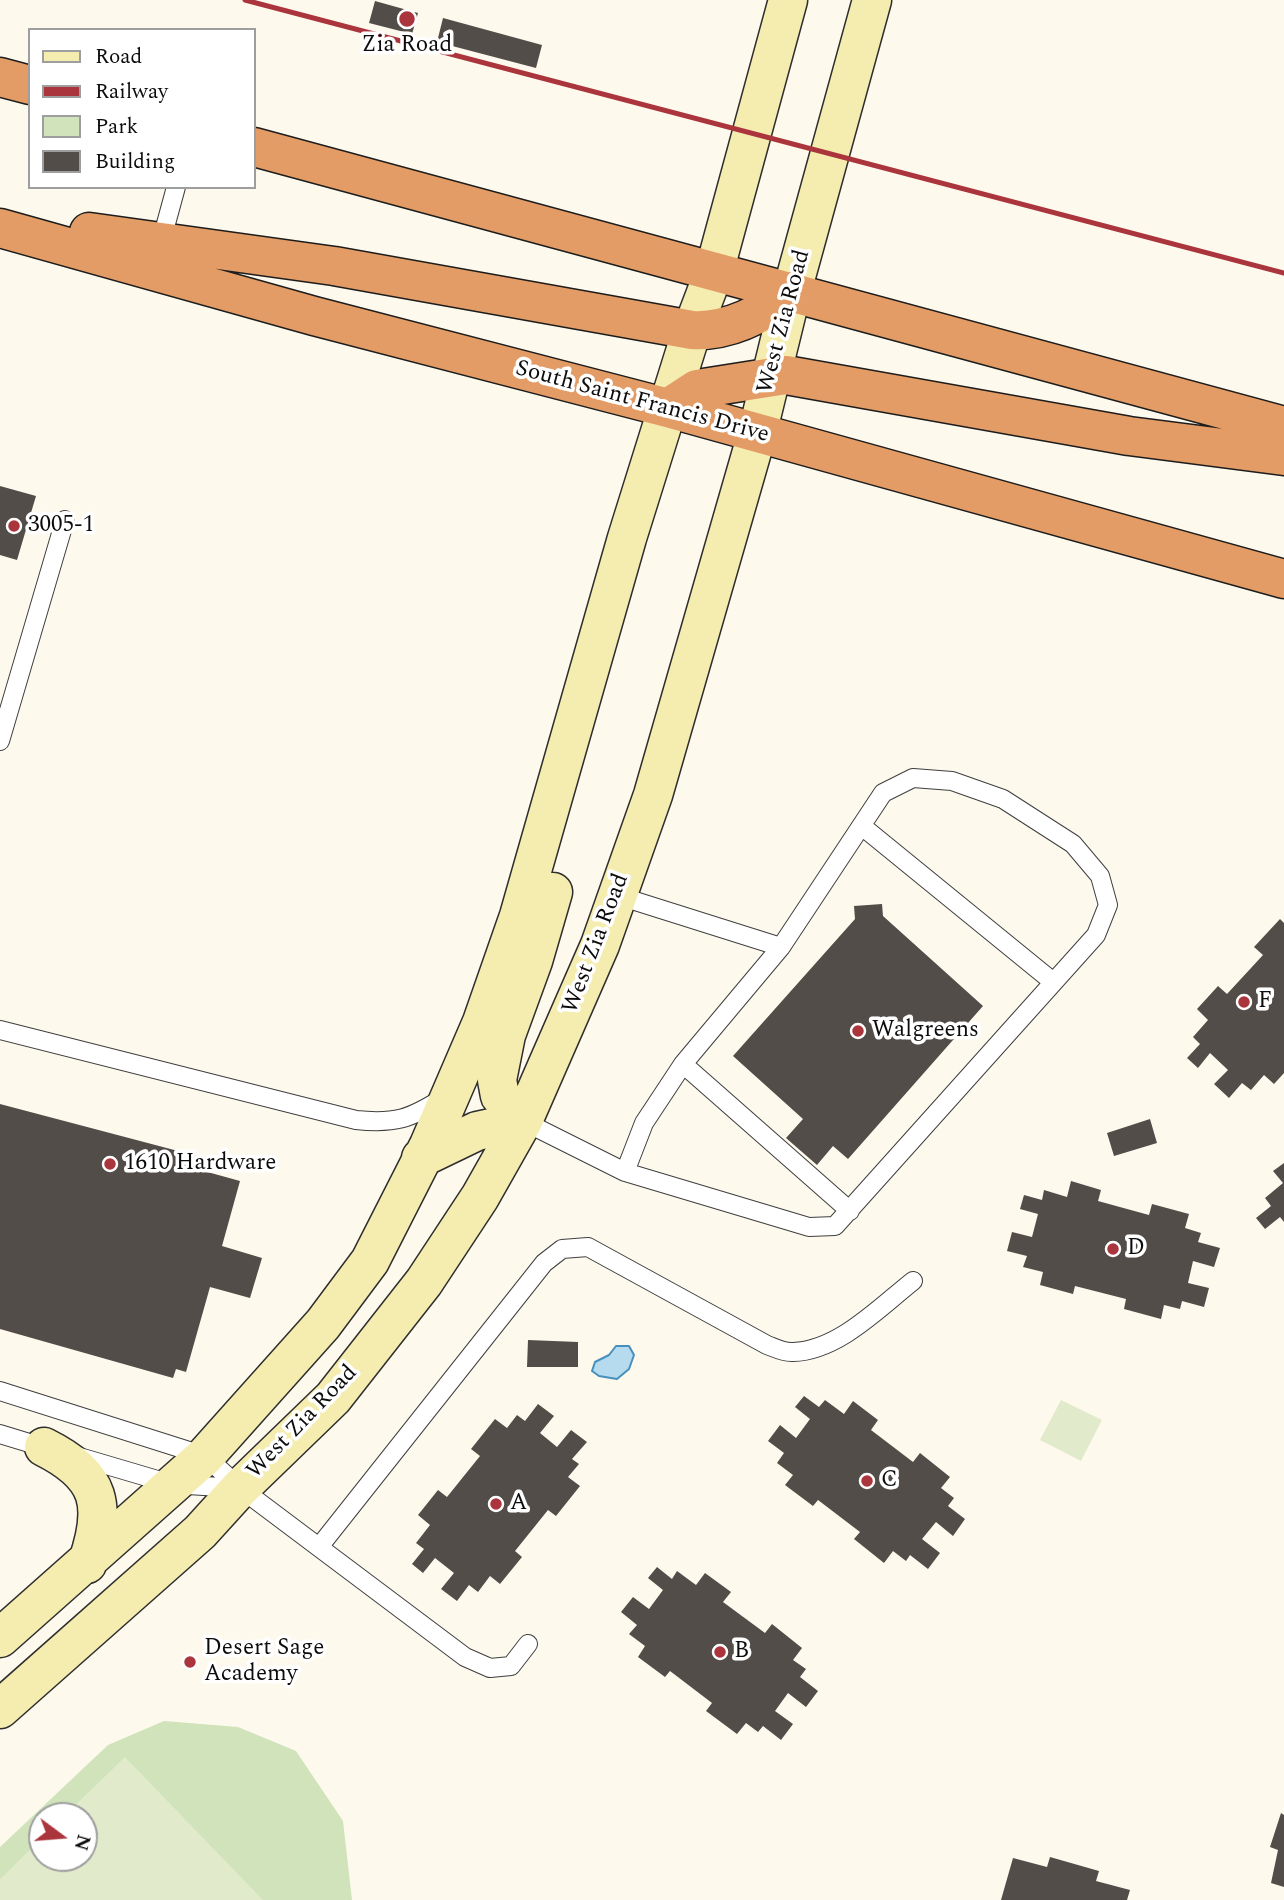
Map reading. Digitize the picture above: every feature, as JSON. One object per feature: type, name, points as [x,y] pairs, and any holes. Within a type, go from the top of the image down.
[{"type":"highway","points":[[0,77],[28,85]]},
{"type":"highway","points":[[256,148],[1284,426]]},
{"type":"highway","points":[[0,220],[334,266],[692,330],[727,329],[773,306],[792,291]]},
{"type":"highway","name":"South Saint Francis Drive","points":[[0,228],[314,316],[668,408],[1284,579]]},
{"type":"highway","points":[[668,408],[698,389],[771,375],[805,377],[1129,436],[1284,456]]},
{"type":"street","points":[[0,1638],[87,1564],[171,1484],[205,1456],[323,1324],[370,1261],[454,1091],[519,916],[627,538],[692,330],[714,272],[788,0]]},
{"type":"street","name":"West Zia Road","points":[[0,1709],[200,1532],[240,1488],[333,1398],[424,1282],[480,1197],[523,1121],[600,946],[653,795],[757,434],[792,291],[872,0]]},
{"type":"street","points":[[523,1121],[500,1096],[497,1080],[500,1057],[533,961],[602,723],[627,538]]},
{"type":"street","points":[[421,1158],[477,1131],[523,1121]]},
{"type":"street","points":[[44,1447],[71,1460],[93,1486],[99,1516],[98,1532],[87,1564]]},
{"type":"lane","points":[[161,242],[175,189]]},
{"type":"lane","points":[[0,741],[65,520]]},
{"type":"lane","points":[[523,1121],[625,1172],[809,1227],[835,1226],[1096,935],[1108,905],[1100,876],[1073,844],[1003,799],[952,780],[913,778],[883,793],[863,827],[781,947],[683,1064],[644,1123],[625,1172]]},
{"type":"lane","points":[[863,827],[1052,981]]},
{"type":"lane","points":[[617,895],[781,947]]},
{"type":"lane","points":[[0,1030],[356,1121],[387,1123],[415,1115],[454,1091]]},
{"type":"lane","points":[[683,1064],[850,1211]]},
{"type":"lane","points":[[319,1547],[544,1262],[562,1249],[588,1247],[767,1345],[790,1353],[818,1349],[863,1321],[914,1281]]},
{"type":"lane","points":[[0,1391],[205,1456],[240,1488],[465,1657],[489,1668],[511,1666],[528,1644]]},
{"type":"lane","points":[[0,1434],[171,1484],[240,1488]]},
{"type":"green space","points":[[1061,1400],[1102,1420],[1081,1461],[1040,1440]]},
{"type":"green space","points":[[164,1721],[238,1727],[296,1751],[343,1821],[352,1900],[0,1900],[0,1847],[28,1821],[28,1872],[98,1872],[98,1802],[48,1802],[108,1745]]},
{"type":"green space","points":[[125,1757],[263,1900],[0,1900],[0,1879],[28,1852],[28,1872],[98,1872],[98,1802],[78,1802]]},
{"type":"water","points":[[616,1346],[629,1346],[634,1355],[629,1369],[617,1379],[599,1376],[592,1371],[595,1362],[609,1355]]},
{"type":"building","points":[[375,1],[418,13],[412,34],[369,23]]},
{"type":"building","points":[[443,18],[542,45],[536,68],[437,42]]},
{"type":"building","name":"3005-1","points":[[0,486],[36,496],[17,560],[0,555]]},
{"type":"building","name":"Walgreens","points":[[882,904],[883,916],[983,1006],[848,1159],[833,1146],[817,1165],[786,1138],[803,1119],[733,1056],[855,919],[854,906]]},
{"type":"building","name":"F","points":[[1280,919],[1284,923],[1284,1073],[1274,1084],[1264,1075],[1251,1090],[1242,1083],[1229,1098],[1214,1084],[1228,1070],[1210,1053],[1198,1068],[1187,1058],[1200,1044],[1193,1037],[1208,1020],[1197,1009],[1218,986],[1227,994],[1263,955],[1254,947]]},
{"type":"building","points":[[0,1104],[197,1156],[193,1168],[240,1181],[222,1246],[262,1258],[250,1298],[210,1287],[186,1372],[176,1369],[173,1378],[0,1329]]},
{"type":"building","points":[[1150,1119],[1157,1143],[1114,1156],[1107,1133]]},
{"type":"building","points":[[1284,1163],[1284,1222],[1280,1217],[1265,1229],[1256,1218],[1271,1206],[1265,1198],[1283,1183],[1273,1171]]},
{"type":"building","name":"D","points":[[1071,1181],[1101,1190],[1098,1201],[1149,1215],[1152,1204],[1189,1214],[1185,1228],[1201,1233],[1198,1242],[1220,1248],[1214,1267],[1193,1261],[1188,1283],[1209,1288],[1204,1307],[1182,1301],[1180,1309],[1164,1305],[1161,1319],[1124,1309],[1126,1299],[1075,1286],[1073,1294],[1040,1285],[1043,1272],[1023,1267],[1027,1256],[1007,1251],[1012,1232],[1032,1237],[1038,1214],[1020,1209],[1024,1195],[1042,1200],[1044,1190],[1067,1197]]},
{"type":"building","points":[[528,1340],[578,1342],[578,1367],[527,1367]]},
{"type":"building","name":"C","points":[[804,1396],[819,1407],[825,1400],[844,1414],[853,1401],[878,1420],[871,1430],[913,1462],[920,1453],[950,1477],[941,1488],[954,1498],[948,1506],[965,1519],[953,1536],[936,1522],[922,1539],[940,1553],[928,1569],[910,1555],[906,1561],[893,1551],[884,1563],[854,1539],[860,1532],[818,1500],[813,1506],[785,1485],[793,1475],[777,1463],[784,1453],[768,1441],[780,1425],[796,1438],[810,1419],[795,1407]]},
{"type":"building","name":"A","points":[[538,1404],[554,1416],[540,1433],[557,1447],[571,1430],[587,1442],[572,1459],[579,1464],[568,1477],[580,1486],[556,1516],[548,1510],[515,1551],[522,1557],[500,1584],[490,1576],[478,1592],[469,1585],[457,1601],[441,1589],[454,1573],[435,1558],[423,1573],[412,1564],[424,1549],[416,1543],[430,1525],[418,1515],[438,1490],[447,1497],[480,1456],[471,1449],[495,1419],[507,1428],[517,1415],[525,1421]]},
{"type":"building","name":"B","points":[[657,1567],[672,1579],[677,1571],[696,1585],[705,1573],[731,1592],[723,1602],[765,1633],[772,1624],[802,1648],[793,1660],[806,1669],[800,1677],[818,1691],[806,1707],[788,1693],[775,1711],[793,1724],[781,1740],[763,1726],[758,1732],[746,1723],[737,1734],[706,1711],[712,1703],[670,1671],[665,1677],[638,1657],[645,1646],[629,1634],[637,1625],[621,1612],[633,1597],[649,1609],[663,1590],[648,1578]]},
{"type":"building","points":[[1281,1813],[1284,1815],[1284,1887],[1271,1883],[1278,1850],[1270,1847]]},
{"type":"building","points":[[1050,1857],[1099,1871],[1096,1881],[1130,1890],[1127,1900],[1001,1900],[1013,1858],[1047,1867]]},
{"type":"railway","points":[[245,0],[1284,273]]},
{"type":"place","name":"Zia Road","points":[[407,19]]},
{"type":"place","name":"3005-1","points":[[14,526]]},
{"type":"place","name":"F","points":[[1244,1002]]},
{"type":"place","name":"Walgreens","points":[[858,1031]]},
{"type":"place","name":"1610 Hardware","points":[[110,1164]]},
{"type":"place","name":"D","points":[[1113,1249]]},
{"type":"place","name":"C","points":[[867,1481]]},
{"type":"place","name":"A","points":[[496,1504]]},
{"type":"place","name":"B","points":[[720,1652]]},
{"type":"place","name":"Desert Sage Academy","points":[[190,1662]]}]
